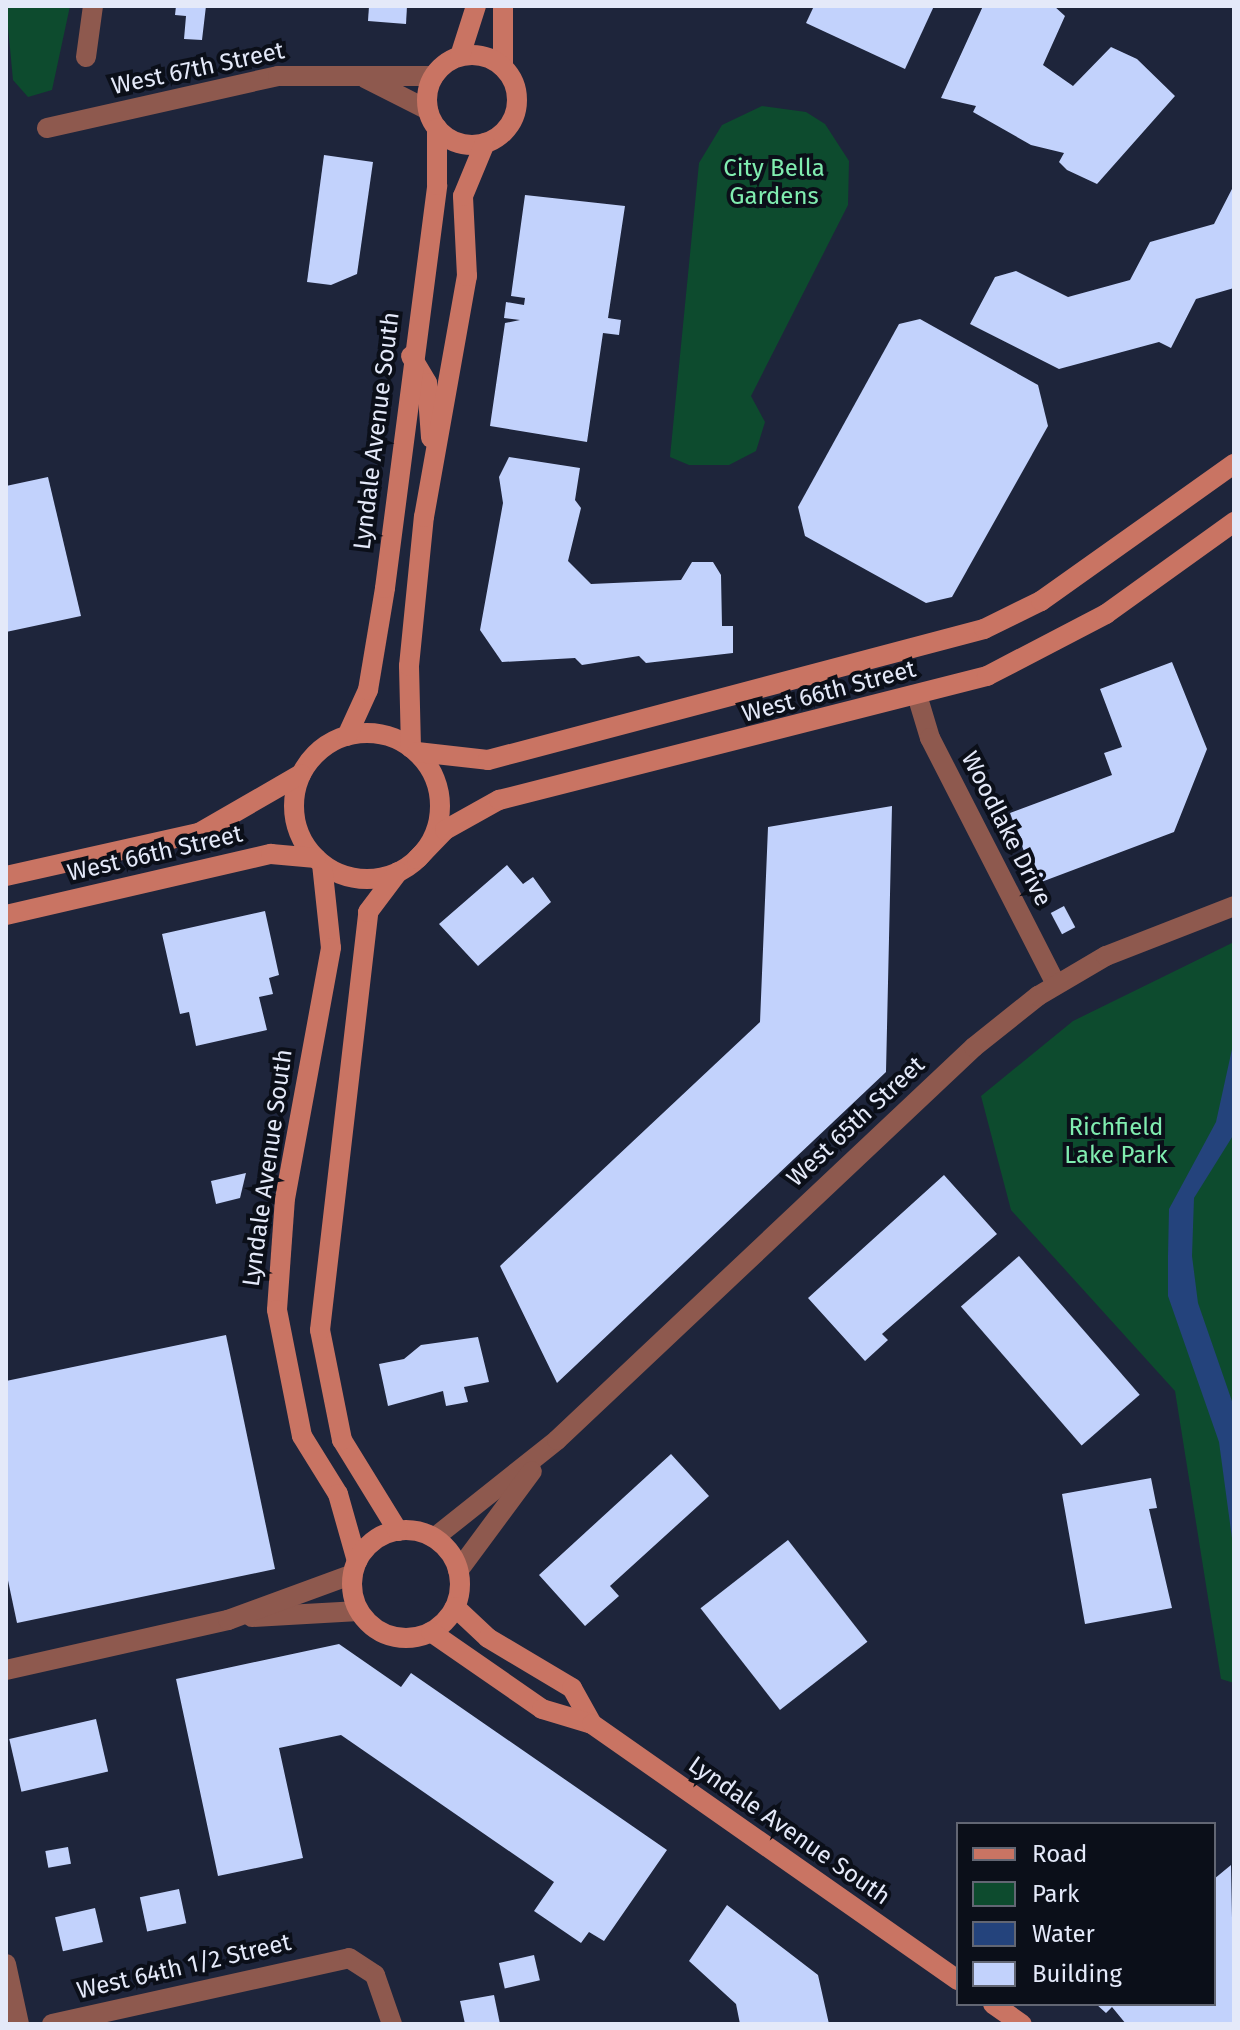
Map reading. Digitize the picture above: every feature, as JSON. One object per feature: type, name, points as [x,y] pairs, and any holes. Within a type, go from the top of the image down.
[{"type":"main road","points":[[434,76],[460,56],[476,6]]},
{"type":"main road","points":[[433,119],[459,143],[485,143],[506,130],[517,108],[503,67],[503,6]]},
{"type":"main road","points":[[460,56],[503,67]]},
{"type":"main road","name":"Lyndale Avenue South","points":[[347,736],[374,662],[411,356],[437,185],[434,76]]},
{"type":"main road","points":[[398,1531],[342,1440],[320,1330],[368,912],[398,872],[417,859],[431,840],[439,794],[414,750],[409,666],[432,478],[467,276],[463,196],[485,143]]},
{"type":"main road","points":[[411,356],[427,383],[432,478]]},
{"type":"main road","name":"West 66th Street","points":[[414,750],[488,760],[984,629],[1041,601],[1234,464]]},
{"type":"main road","name":"West 66th Street","points":[[417,859],[445,830],[499,800],[917,695],[1042,651],[1234,522]]},
{"type":"main road","points":[[398,872],[359,878],[319,861],[295,819],[301,774],[328,744],[347,736],[374,733],[414,750]]},
{"type":"main road","name":"West 66th Street","points":[[6,876],[199,833],[301,774]]},
{"type":"main road","name":"West 66th Street","points":[[6,915],[271,854],[319,861]]},
{"type":"main road","name":"Lyndale Avenue South","points":[[319,861],[331,948],[285,1198],[277,1310],[302,1436],[338,1494],[355,1568],[359,1611]]},
{"type":"main road","points":[[355,1568],[367,1547],[398,1531],[434,1538],[458,1571],[455,1607],[431,1632],[391,1635],[359,1611]]},
{"type":"main road","name":"Lyndale Avenue South","points":[[455,1607],[488,1638],[572,1688],[592,1724]]},
{"type":"main road","name":"Lyndale Avenue South","points":[[431,1632],[542,1709],[592,1724],[956,1979]]},
{"type":"main road","points":[[996,2006],[1022,2024]]},
{"type":"street","points":[[86,57],[93,6]]},
{"type":"street","name":"West 67th Street","points":[[361,76],[433,119]]},
{"type":"street","name":"West 67th Street","points":[[47,128],[238,82],[434,76]]},
{"type":"street","name":"Woodlake Drive","points":[[917,695],[930,738],[1056,984]]},
{"type":"street","name":"West 65th Street","points":[[434,1538],[557,1440],[974,1047],[1056,984],[1179,923],[1234,906]]},
{"type":"street","name":"West 65th Street","points":[[458,1571],[557,1440]]},
{"type":"street","points":[[228,1620],[355,1568]]},
{"type":"street","points":[[6,1670],[228,1620],[359,1611]]},
{"type":"street","name":"West 64th 1/2 Street","points":[[52,2024],[329,1960],[363,1961],[385,1993],[392,2024]]},
{"type":"street","points":[[6,1964],[19,2024]]},
{"type":"green space","points":[[6,6],[70,6],[52,90],[28,97],[13,80]]},
{"type":"green space","name":"City Bella Gardens","points":[[762,106],[806,112],[825,124],[849,161],[848,205],[751,396],[765,422],[756,451],[729,465],[689,465],[670,457],[699,163],[722,125]]},
{"type":"green space","name":"Richfield Lake Park","points":[[1234,942],[1234,1683],[1221,1679],[1175,1391],[1011,1210],[981,1096],[1073,1021]]},
{"type":"water","points":[[1234,1040],[1234,1134],[1194,1198],[1192,1256],[1198,1303],[1234,1407],[1234,1553],[1219,1442],[1168,1296],[1168,1256],[1169,1209],[1216,1122]]},
{"type":"building","points":[[176,6],[206,6],[202,40],[184,39],[186,16],[175,15]]},
{"type":"building","points":[[369,6],[407,6],[406,24],[368,21]]},
{"type":"building","points":[[814,6],[934,6],[905,69],[806,23]]},
{"type":"building","points":[[983,6],[1054,6],[1065,16],[1043,65],[1073,86],[1111,47],[1137,59],[1175,96],[1097,184],[1067,170],[1059,162],[1064,153],[1031,145],[973,112],[976,106],[941,98]]},
{"type":"building","points":[[324,155],[373,162],[357,274],[331,285],[307,282]]},
{"type":"building","points":[[1234,185],[1234,288],[1196,299],[1171,348],[1159,342],[1059,369],[970,324],[995,277],[1016,271],[1068,297],[1130,280],[1150,242],[1214,224]]},
{"type":"building","points":[[525,195],[625,206],[608,318],[621,320],[619,335],[603,333],[587,442],[490,426],[505,323],[520,320],[504,318],[506,302],[524,305],[525,298],[511,296]]},
{"type":"building","points":[[920,319],[1038,385],[1048,426],[952,597],[926,603],[805,536],[798,507],[899,324]]},
{"type":"building","points":[[509,457],[580,468],[575,500],[581,508],[568,561],[591,584],[681,580],[692,562],[713,562],[721,575],[722,626],[733,626],[733,653],[646,663],[639,656],[582,665],[575,658],[502,662],[480,630],[503,503],[499,477]]},
{"type":"building","points":[[48,477],[81,616],[6,632],[6,486]]},
{"type":"building","points":[[1172,662],[1207,749],[1174,832],[1036,884],[1010,813],[1112,775],[1104,753],[1122,747],[1100,689]]},
{"type":"building","points":[[892,806],[886,1072],[557,1383],[500,1266],[760,1022],[768,827]]},
{"type":"building","points":[[507,865],[523,884],[533,877],[551,902],[478,966],[439,924]]},
{"type":"building","points":[[1064,906],[1075,927],[1062,934],[1051,913]]},
{"type":"building","points":[[265,911],[279,975],[269,978],[273,994],[259,997],[267,1030],[196,1046],[189,1012],[180,1014],[162,934]]},
{"type":"building","points":[[246,1173],[240,1198],[216,1204],[211,1181]]},
{"type":"building","points":[[944,1175],[997,1234],[882,1334],[888,1340],[865,1361],[808,1298]]},
{"type":"building","points":[[1019,1256],[1140,1395],[1082,1445],[961,1307]]},
{"type":"building","points":[[226,1335],[275,1569],[17,1623],[6,1571],[6,1381]]},
{"type":"building","points":[[478,1337],[489,1382],[464,1387],[468,1402],[446,1406],[443,1391],[388,1406],[379,1364],[404,1359],[421,1345]]},
{"type":"building","points":[[671,1454],[709,1496],[610,1586],[619,1596],[585,1626],[539,1575]]},
{"type":"building","points":[[1151,1478],[1157,1508],[1149,1509],[1172,1608],[1085,1624],[1062,1494]]},
{"type":"building","points":[[788,1540],[867,1642],[780,1710],[701,1608]]},
{"type":"building","points":[[339,1644],[401,1687],[411,1673],[667,1850],[604,1941],[589,1932],[581,1943],[534,1911],[554,1882],[341,1735],[279,1748],[303,1858],[218,1876],[176,1679]]},
{"type":"building","points":[[96,1719],[108,1772],[21,1792],[9,1739]]},
{"type":"building","points":[[68,1847],[71,1864],[48,1868],[45,1851]]},
{"type":"building","points":[[1231,1865],[1234,2024],[1126,2024],[1112,2007],[1106,2013],[1098,2006],[1216,2006],[1216,1877]]},
{"type":"building","points":[[179,1889],[186,1923],[147,1932],[140,1897]]},
{"type":"building","points":[[727,1905],[818,1975],[829,2024],[740,2024],[736,2004],[689,1961]]},
{"type":"building","points":[[95,1908],[103,1942],[63,1951],[55,1917]]},
{"type":"building","points":[[534,1955],[540,1980],[505,1988],[499,1963]]},
{"type":"building","points":[[494,1995],[500,2024],[465,2024],[460,2001]]}]
